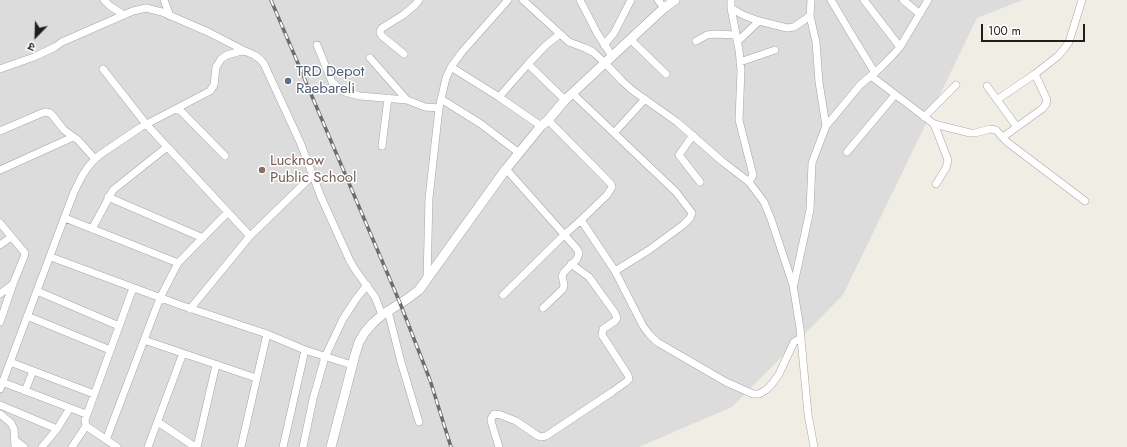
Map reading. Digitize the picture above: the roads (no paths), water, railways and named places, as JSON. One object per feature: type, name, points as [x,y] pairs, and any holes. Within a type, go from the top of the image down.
[{"type":"street","points":[[104,0],[124,15]]},
{"type":"street","points":[[164,0],[170,16]]},
{"type":"street","points":[[404,54],[382,36],[380,31],[382,28],[403,15],[419,0]]},
{"type":"street","points":[[427,279],[429,198],[439,108],[446,78],[451,67],[462,52],[508,0]]},
{"type":"street","points":[[523,0],[569,42],[609,59]]},
{"type":"street","points":[[580,0],[596,33],[604,45],[609,59],[622,81],[677,122],[723,162],[749,182],[764,202],[793,285],[800,328],[808,414],[814,447]]},
{"type":"street","points":[[604,45],[614,33],[632,0]]},
{"type":"street","points":[[658,0],[664,8]]},
{"type":"street","points":[[331,447],[352,365],[364,332],[385,313],[419,290],[506,169],[565,100],[664,8],[675,0]]},
{"type":"street","points":[[811,0],[810,16],[816,42],[819,82],[826,126]]},
{"type":"street","points":[[832,0],[873,74],[924,117],[934,124],[970,133],[994,129],[1012,145],[1085,200]]},
{"type":"street","points":[[864,0],[900,47]]},
{"type":"street","points":[[902,0],[920,14]]},
{"type":"street","points":[[793,285],[810,210],[812,163],[826,126],[860,85],[900,47],[928,0]]},
{"type":"street","points":[[998,99],[1035,74],[1058,56],[1069,42],[1082,0]]},
{"type":"street","points":[[731,4],[743,15],[759,21],[790,28],[794,27],[810,16]]},
{"type":"street","points":[[731,4],[741,70],[739,120],[753,175],[749,182]]},
{"type":"street","points":[[0,69],[34,57],[62,42],[124,15],[146,8],[152,8],[208,32],[260,59],[264,64],[300,142],[321,197],[350,261],[385,313],[419,422]]},
{"type":"street","points":[[696,41],[711,35],[736,39],[759,21]]},
{"type":"street","points":[[499,97],[545,46],[560,34]]},
{"type":"street","points":[[631,40],[666,74]]},
{"type":"street","points":[[317,46],[332,82],[345,92],[360,96],[407,100],[425,107],[439,108]]},
{"type":"street","points":[[740,62],[776,50]]},
{"type":"street","points":[[86,414],[25,391],[1,386],[82,176],[95,159],[146,124],[212,89],[214,85],[216,67],[221,59],[227,55],[245,51]]},
{"type":"street","points":[[370,58],[407,100]]},
{"type":"street","points":[[528,64],[565,100]]},
{"type":"street","points":[[451,67],[499,97],[545,123],[611,184],[612,187],[581,220],[503,295]]},
{"type":"street","points":[[103,69],[146,124],[250,236]]},
{"type":"street","points":[[1003,137],[1042,109],[1046,104],[1047,100],[1035,74]]},
{"type":"street","points":[[924,117],[956,85]]},
{"type":"street","points":[[987,86],[998,99],[1017,127]]},
{"type":"street","points":[[572,93],[676,192],[692,213],[690,218],[683,225],[615,271]]},
{"type":"street","points":[[847,152],[895,94]]},
{"type":"street","points":[[382,146],[388,98]]},
{"type":"street","points":[[441,99],[481,124],[520,153]]},
{"type":"street","points":[[614,133],[645,99]]},
{"type":"street","points":[[178,108],[225,156]]},
{"type":"street","points":[[0,130],[42,113],[50,113],[64,130],[83,145],[95,159]]},
{"type":"street","points":[[934,124],[948,160],[946,168],[936,184]]},
{"type":"street","points":[[693,136],[679,155],[700,182]]},
{"type":"street","points":[[0,170],[73,137]]},
{"type":"street","points":[[92,229],[108,197],[117,186],[167,147]]},
{"type":"street","points":[[506,169],[579,253],[577,259],[562,276],[564,285],[563,289],[543,308]]},
{"type":"street","points":[[190,309],[250,236],[313,175]]},
{"type":"street","points":[[108,197],[203,238]]},
{"type":"street","points":[[106,440],[160,298],[178,263],[228,212]]},
{"type":"street","points":[[65,218],[178,263]]},
{"type":"street","points":[[581,220],[615,271],[643,326],[649,334],[657,342],[726,382],[753,394],[759,394],[766,390],[779,374],[794,342],[801,338]]},
{"type":"street","points":[[0,223],[25,253],[0,322]]},
{"type":"street","points":[[0,245],[11,237]]},
{"type":"street","points":[[51,257],[190,309],[267,334],[305,350],[352,365]]},
{"type":"street","points":[[499,447],[492,423],[492,417],[497,414],[516,421],[538,436],[546,436],[629,380],[628,375],[602,335],[603,329],[617,318],[615,313],[589,277],[571,264]]},
{"type":"street","points":[[0,294],[13,284]]},
{"type":"street","points":[[304,447],[313,399],[325,357],[343,319],[367,285]]},
{"type":"street","points":[[72,447],[86,426],[86,414],[133,288]]},
{"type":"street","points":[[37,291],[119,326]]},
{"type":"street","points":[[27,316],[110,350]]},
{"type":"street","points":[[240,447],[267,334]]},
{"type":"street","points":[[144,340],[256,378]]},
{"type":"street","points":[[283,447],[305,350]]},
{"type":"street","points":[[148,447],[183,354]]},
{"type":"street","points":[[10,362],[94,394]]},
{"type":"street","points":[[158,422],[196,447],[216,365]]},
{"type":"street","points":[[25,391],[33,370]]},
{"type":"street","points":[[0,405],[56,429]]},
{"type":"street","points":[[42,447],[70,408]]},
{"type":"street","points":[[0,414],[11,423],[14,429],[15,443],[24,447]]},
{"type":"street","points":[[86,426],[117,447]]},
{"type":"railway","points":[[271,0],[400,303],[430,380],[451,447]]},
{"type":"place","name":"TRD Depot Raebareli","points":[[288,81]]},
{"type":"place","name":"Lucknow Public School","points":[[262,170]]}]
